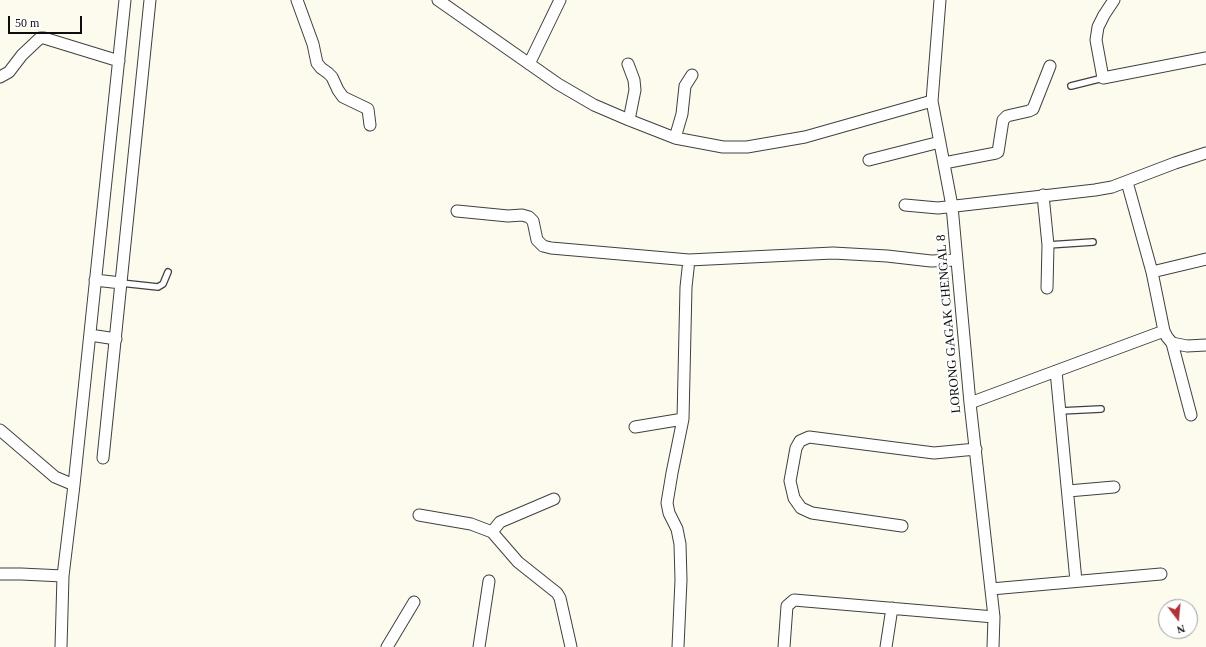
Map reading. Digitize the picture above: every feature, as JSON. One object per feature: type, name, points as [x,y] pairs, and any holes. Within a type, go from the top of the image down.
[{"type":"street","points":[[61,647],[63,576],[125,0]]},
{"type":"street","points":[[103,458],[150,0]]},
{"type":"street","points":[[297,0],[308,26],[317,63],[320,68],[332,77],[343,97],[368,109],[370,125]]},
{"type":"street","points":[[438,0],[558,84],[594,104],[629,120],[675,138],[723,147],[747,147],[805,137],[932,101]]},
{"type":"street","points":[[530,64],[560,0]]},
{"type":"street","name":"LORONG GAGAK CHENGAL 8","points":[[940,0],[932,101],[952,206],[970,403],[994,617],[993,647]]},
{"type":"street","points":[[1114,0],[1098,27],[1096,40],[1103,78],[1206,58]]},
{"type":"street","points":[[0,77],[9,72],[22,55],[40,38],[119,60]]},
{"type":"street","points":[[628,64],[634,80],[635,90],[629,120]]},
{"type":"street","points":[[944,163],[998,152],[1003,120],[1007,116],[1033,109],[1050,66]]},
{"type":"street","points":[[675,138],[682,114],[685,86],[692,75]]},
{"type":"street","points":[[869,160],[940,142]]},
{"type":"street","points":[[905,205],[932,208],[1095,190],[1112,187],[1127,182],[1175,163],[1206,153]]},
{"type":"street","points":[[1127,182],[1152,272],[1164,331],[1172,344],[1191,415]]},
{"type":"street","points":[[1042,195],[1048,245],[1047,288]]},
{"type":"street","points":[[457,211],[508,216],[522,215],[529,217],[533,222],[537,240],[543,246],[552,248],[689,260],[833,253],[887,256],[931,261],[957,260]]},
{"type":"street","points":[[1152,272],[1206,259]]},
{"type":"street","points":[[678,647],[681,580],[680,544],[677,529],[669,513],[667,503],[683,419],[686,287],[689,260]]},
{"type":"street","points":[[96,280],[121,283]]},
{"type":"street","points":[[970,403],[1164,331]]},
{"type":"street","points":[[90,335],[116,339]]},
{"type":"street","points":[[1172,344],[1187,346],[1206,345]]},
{"type":"street","points":[[1056,371],[1076,581]]},
{"type":"street","points":[[635,427],[683,419]]},
{"type":"street","points":[[0,430],[55,477],[74,485]]},
{"type":"street","points":[[902,526],[812,513],[801,508],[794,498],[790,481],[796,448],[800,441],[809,437],[934,453],[976,450]]},
{"type":"street","points":[[1068,491],[1114,487]]},
{"type":"street","points":[[492,532],[500,522],[554,499]]},
{"type":"street","points":[[418,515],[471,524],[492,532],[518,562],[558,593],[571,647]]},
{"type":"street","points":[[0,574],[63,576]]},
{"type":"street","points":[[991,589],[1161,574]]},
{"type":"street","points":[[479,647],[490,581]]},
{"type":"street","points":[[784,647],[787,606],[794,600],[994,617]]},
{"type":"street","points":[[387,647],[414,602]]},
{"type":"street","points":[[886,647],[892,608]]},
{"type":"lane","points":[[1071,86],[1103,78]]},
{"type":"lane","points":[[1048,245],[1093,242]]},
{"type":"lane","points":[[121,283],[158,287],[163,284],[168,272]]},
{"type":"lane","points":[[1060,411],[1101,409]]}]
